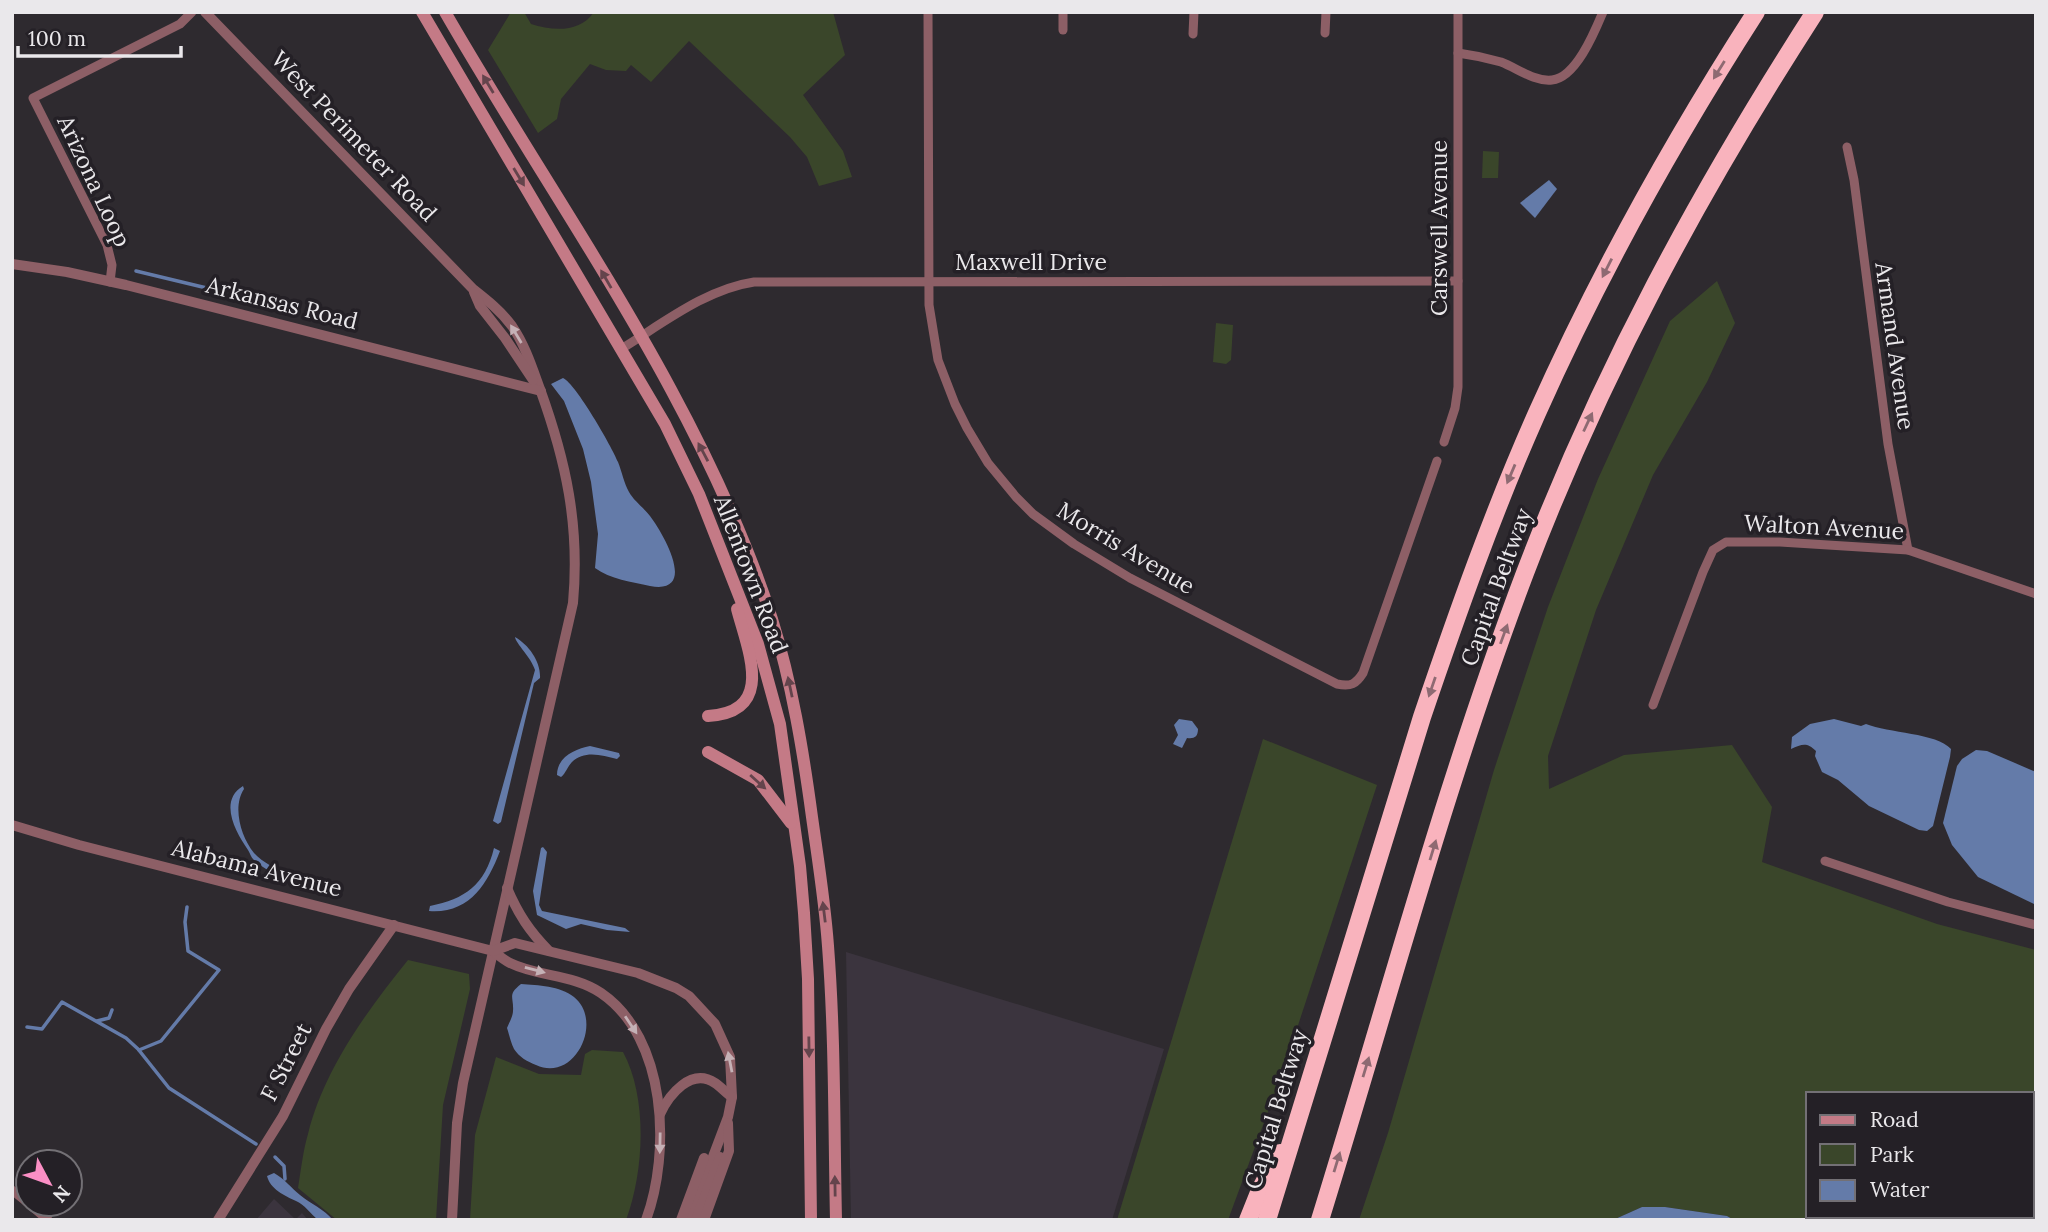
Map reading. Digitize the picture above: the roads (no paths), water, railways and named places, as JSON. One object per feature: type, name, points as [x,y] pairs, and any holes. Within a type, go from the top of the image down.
[{"type":"highway","name":"Capital Beltway","points":[[1267,1220],[1422,717],[1449,636],[1508,483],[1573,337],[1630,225],[1686,124],[1756,12]]},
{"type":"highway","name":"Capital Beltway","points":[[1320,1220],[1468,737],[1552,505],[1617,358],[1679,237],[1728,149],[1815,12]]},
{"type":"highway","points":[[1248,1220],[1260,1190],[1300,1116]]},
{"type":"highway","points":[[1326,1220],[1329,1191]]},
{"type":"main road","name":"Allentown Road","points":[[422,12],[665,424],[726,561],[758,644],[780,724],[800,866],[808,979],[811,1220]]},
{"type":"main road","name":"Allentown Road","points":[[445,12],[687,421],[727,503],[771,618],[787,673],[805,758],[827,937],[836,1220]]},
{"type":"main road","points":[[708,716],[722,715],[743,703],[754,683],[726,561]]},
{"type":"main road","points":[[708,752],[743,769],[758,780],[794,827]]},
{"type":"street","name":"Arizona Loop","points":[[110,282],[112,265],[107,245],[33,98],[180,24],[192,12]]},
{"type":"street","name":"West Perimeter Road","points":[[205,12],[473,289],[480,306],[541,391],[562,459],[572,500],[576,559],[573,603],[493,951]]},
{"type":"street","name":"Morris Avenue","points":[[928,12],[927,281],[933,340],[955,404],[988,463],[1033,514],[1074,544],[1129,578],[1337,684],[1353,685],[1363,673],[1437,461]]},
{"type":"street","points":[[1063,12],[1063,30]]},
{"type":"street","points":[[1193,34],[1194,12]]},
{"type":"street","points":[[1325,33],[1326,12]]},
{"type":"street","name":"Carswell Avenue","points":[[1444,442],[1457,402],[1458,12]]},
{"type":"street","points":[[1458,53],[1503,63],[1538,78],[1561,78],[1580,58],[1603,12]]},
{"type":"street","name":"Armand Avenue","points":[[1847,147],[1854,180],[1888,444],[1908,550]]},
{"type":"street","name":"Arkansas Road","points":[[12,264],[110,282],[541,391]]},
{"type":"street","name":"Maxwell Drive","points":[[621,349],[699,302],[743,284],[766,281],[1458,281]]},
{"type":"street","name":"Walton Avenue","points":[[1653,705],[1703,572],[1713,550],[1726,542],[1908,550],[2036,594]]},
{"type":"street","name":"Alabama Avenue","points":[[12,825],[493,951]]},
{"type":"street","points":[[1825,861],[1937,898],[2036,925]]},
{"type":"street","points":[[508,888],[515,908],[528,929],[550,951]]},
{"type":"street","name":"F Street","points":[[218,1220],[283,1116],[349,989],[394,925]]},
{"type":"street","points":[[493,951],[515,943],[638,973],[689,996],[715,1024],[730,1056],[732,1097],[724,1146],[696,1220]]},
{"type":"street","points":[[493,951],[510,963],[580,982],[601,993],[618,1007],[635,1029],[652,1071],[660,1114],[658,1171],[646,1220]]},
{"type":"street","points":[[452,1220],[457,1123],[463,1083],[493,951]]},
{"type":"street","points":[[660,1114],[677,1088],[697,1078],[713,1081],[732,1097]]},
{"type":"street","points":[[681,1220],[710,1143],[728,1117]]},
{"type":"street","points":[[689,1220],[728,1117]]},
{"type":"street","points":[[704,1220],[729,1150],[728,1117]]},
{"type":"water","points":[[1549,180],[1557,189],[1535,218],[1520,203]]},
{"type":"water","points":[[563,378],[593,417],[618,462],[629,492],[650,516],[669,548],[675,572],[673,581],[665,586],[621,580],[595,568],[598,534],[591,482],[583,449],[564,401],[551,384]]},
{"type":"water","points":[[515,637],[533,654],[540,678],[534,683],[501,822],[498,824],[493,821],[535,670]]},
{"type":"water","points":[[1179,719],[1192,721],[1198,729],[1196,736],[1187,738],[1182,748],[1173,744],[1178,735],[1174,725]]},
{"type":"water","points":[[1834,719],[1924,736],[1951,749],[1933,826],[1927,831],[1919,830],[1869,806],[1838,780],[1822,772],[1813,748],[1804,745],[1791,749],[1792,737],[1810,724]]},
{"type":"water","points":[[590,746],[619,753],[620,756],[617,759],[593,754],[582,756],[572,762],[561,777],[557,775],[563,759]]},
{"type":"water","points":[[1976,750],[1987,751],[2036,772],[2036,905],[1978,877],[1952,845],[1943,823],[1957,766],[1962,759]]},
{"type":"water","points":[[243,786],[238,813],[245,839],[258,857],[288,872],[288,877],[269,871],[252,858],[239,835],[230,808],[236,792]]},
{"type":"water","points":[[543,847],[547,852],[539,905],[542,911],[625,928],[630,932],[581,924],[566,929],[537,915],[533,891]]},
{"type":"water","points":[[494,848],[500,851],[489,875],[475,895],[455,908],[429,911],[430,906],[454,899],[472,888],[485,872]]},
{"type":"water","points":[[521,984],[562,990],[574,997],[583,1008],[586,1020],[581,1047],[573,1058],[563,1065],[550,1068],[536,1065],[524,1059],[514,1049],[507,1028],[513,1013],[513,994]]},
{"type":"water","points":[[274,1173],[333,1220],[318,1220],[302,1204],[278,1192],[267,1176]]},
{"type":"water","points":[[1642,1207],[1665,1207],[1727,1216],[1734,1220],[1613,1220]]},
{"type":"waterway","points":[[136,271],[215,290]]},
{"type":"waterway","points":[[139,1050],[161,1041],[219,970],[188,951],[185,922],[187,907]]},
{"type":"waterway","points":[[27,1027],[42,1029],[62,1002],[126,1038],[169,1088],[256,1144]]},
{"type":"waterway","points":[[97,1021],[109,1018],[112,1010]]},
{"type":"waterway","points":[[275,1157],[284,1166],[285,1179]]}]
